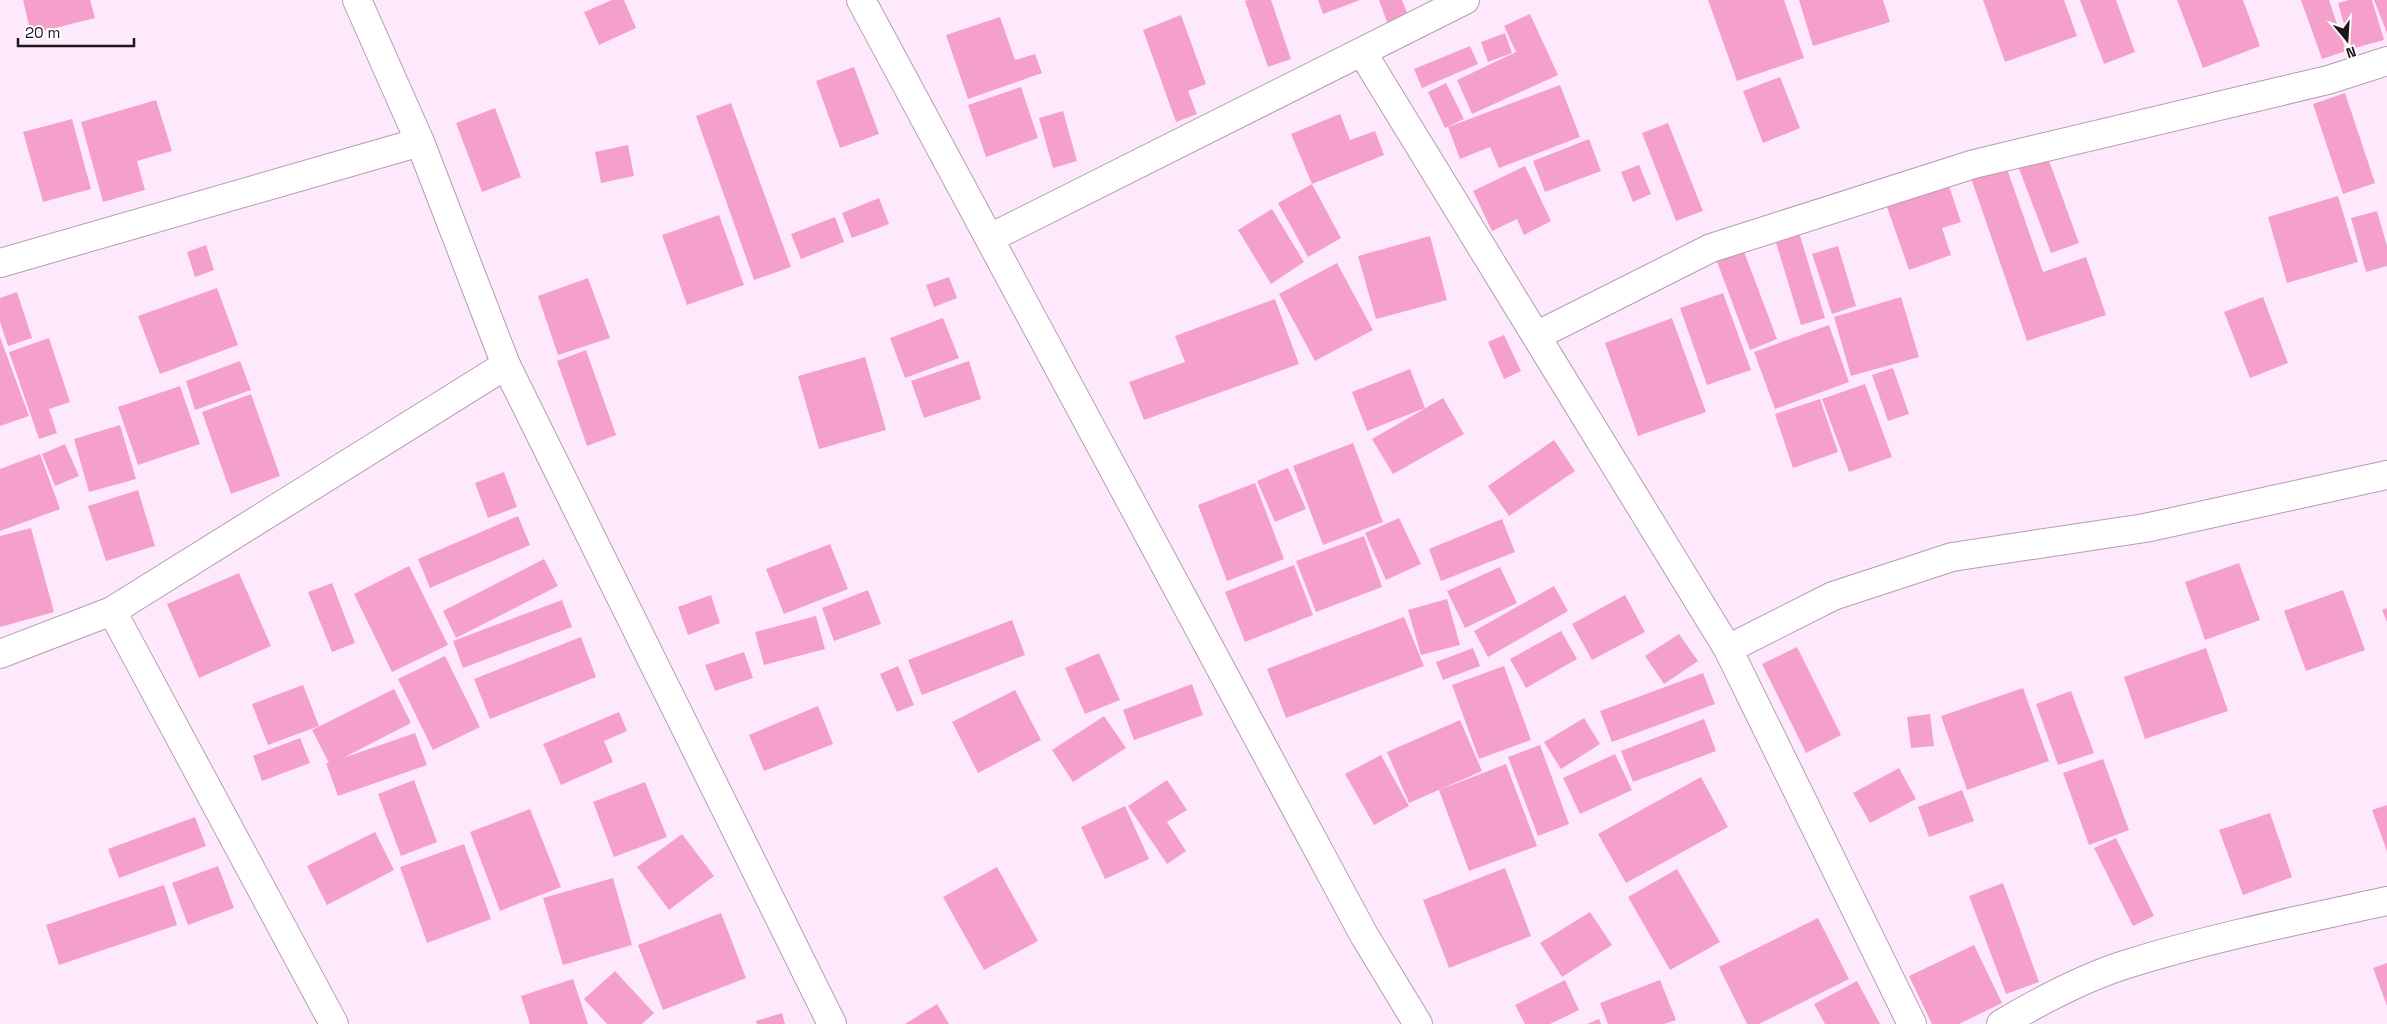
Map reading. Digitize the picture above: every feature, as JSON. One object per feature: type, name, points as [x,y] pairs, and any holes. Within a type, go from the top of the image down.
[{"type":"street","points":[[357,0],[420,142],[506,365],[832,1024]]},
{"type":"street","points":[[861,0],[1364,935],[1418,1024]]},
{"type":"street","points":[[990,238],[1465,0]]},
{"type":"street","points":[[1362,52],[1728,649],[1912,1024]]},
{"type":"street","points":[[1536,336],[1711,248],[1974,164],[2328,80],[2387,61]]},
{"type":"street","points":[[0,263],[420,142]]},
{"type":"street","points":[[0,654],[112,611],[506,365]]},
{"type":"street","points":[[1728,649],[1833,596],[1952,557],[2145,528],[2387,475]]},
{"type":"street","points":[[112,611],[334,1024]]},
{"type":"street","points":[[2001,1024],[2036,1003],[2123,965],[2247,932],[2387,900]]},
{"type":"building","points":[[23,0],[90,0],[95,18],[31,34]]},
{"type":"building","points":[[612,0],[624,0],[636,28],[599,45],[584,12]]},
{"type":"building","points":[[1271,0],[1291,59],[1268,67],[1245,1]]},
{"type":"building","points":[[1318,0],[1360,0],[1323,14]]},
{"type":"building","points":[[1379,0],[1402,0],[1408,15],[1387,22]]},
{"type":"building","points":[[1708,0],[1784,0],[1804,58],[1737,81]]},
{"type":"building","points":[[1799,0],[1883,0],[1890,22],[1813,46]]},
{"type":"building","points":[[1983,0],[2064,0],[2077,36],[2005,62]]},
{"type":"building","points":[[2080,0],[2116,0],[2135,52],[2104,64]]},
{"type":"building","points":[[2177,0],[2243,0],[2260,46],[2203,68]]},
{"type":"building","points":[[2301,0],[2329,0],[2346,51],[2322,59]]},
{"type":"building","points":[[2349,0],[2372,0],[2384,40],[2351,49],[2338,3]]},
{"type":"building","points":[[2374,0],[2387,0],[2387,33]]},
{"type":"building","points":[[1530,14],[1558,75],[1472,114],[1457,80],[1516,52],[1504,26]]},
{"type":"building","points":[[1181,15],[1206,84],[1188,91],[1197,114],[1176,122],[1143,30]]},
{"type":"building","points":[[1000,17],[1015,60],[1035,54],[1042,73],[968,99],[946,35]]},
{"type":"building","points":[[1505,33],[1512,53],[1488,62],[1481,42]]},
{"type":"building","points":[[1470,46],[1478,64],[1422,88],[1414,69]]},
{"type":"building","points":[[854,67],[879,134],[840,148],[816,81]]},
{"type":"building","points":[[1780,77],[1800,128],[1763,143],[1743,91]]},
{"type":"building","points":[[1446,83],[1464,119],[1445,128],[1428,92]]},
{"type":"building","points":[[1560,85],[1580,137],[1499,168],[1490,147],[1460,159],[1448,127]]},
{"type":"building","points":[[1021,87],[1038,138],[986,157],[968,105]]},
{"type":"building","points":[[2345,93],[2375,183],[2343,194],[2313,104]]},
{"type":"building","points":[[156,100],[172,151],[137,161],[145,190],[103,202],[81,122]]},
{"type":"building","points":[[731,103],[791,267],[754,280],[696,116]]},
{"type":"building","points":[[495,108],[521,177],[482,192],[456,123]]},
{"type":"building","points":[[1063,111],[1077,161],[1053,168],[1039,118]]},
{"type":"building","points":[[1340,114],[1350,140],[1375,131],[1384,155],[1312,184],[1291,134]]},
{"type":"building","points":[[72,119],[91,189],[43,202],[23,132]]},
{"type":"building","points":[[1668,123],[1703,211],[1676,221],[1642,133]]},
{"type":"building","points":[[1589,139],[1601,171],[1545,192],[1533,161]]},
{"type":"building","points":[[628,145],[634,176],[601,183],[595,152]]},
{"type":"building","points":[[2044,147],[2079,243],[2051,253],[2015,158]]},
{"type":"building","points":[[1639,165],[1651,194],[1633,202],[1621,172]]},
{"type":"building","points":[[1525,166],[1551,221],[1524,235],[1517,219],[1492,231],[1473,191]]},
{"type":"building","points":[[2006,166],[2043,272],[2086,257],[2106,315],[2027,341],[1971,178]]},
{"type":"building","points":[[1948,183],[1961,222],[1942,228],[1951,255],[1909,270],[1886,204]]},
{"type":"building","points":[[1312,184],[1341,238],[1308,257],[1278,203]]},
{"type":"building","points":[[2338,196],[2358,262],[2287,283],[2268,217]]},
{"type":"building","points":[[879,198],[889,224],[852,238],[842,213]]},
{"type":"building","points":[[1272,209],[1304,262],[1271,284],[1238,230]]},
{"type":"building","points":[[2377,211],[2387,246],[2387,266],[2366,272],[2351,218]]},
{"type":"building","points":[[719,215],[744,285],[687,305],[662,235]]},
{"type":"building","points":[[835,217],[844,242],[801,259],[791,234]]},
{"type":"building","points":[[1798,229],[1825,318],[1801,325],[1774,236]]},
{"type":"building","points":[[1430,236],[1447,300],[1376,319],[1358,256]]},
{"type":"building","points":[[206,245],[214,270],[195,277],[187,252]]},
{"type":"building","points":[[1838,246],[1856,306],[1832,314],[1812,254]]},
{"type":"building","points":[[1743,249],[1777,339],[1750,350],[1716,259]]},
{"type":"building","points":[[1337,263],[1373,330],[1315,361],[1279,294]]},
{"type":"building","points":[[949,277],[957,298],[934,307],[926,285]]},
{"type":"building","points":[[588,278],[610,338],[558,355],[538,296]]},
{"type":"building","points":[[217,288],[238,345],[160,374],[138,316]]},
{"type":"building","points":[[17,292],[32,338],[8,346],[0,322],[0,298]]},
{"type":"building","points":[[1723,293],[1751,370],[1707,385],[1680,308]]},
{"type":"building","points":[[1901,297],[1919,357],[1851,376],[1834,317]]},
{"type":"building","points":[[2263,297],[2288,363],[2250,378],[2224,312]]},
{"type":"building","points":[[1275,299],[1299,364],[1144,420],[1129,382],[1185,362],[1175,336]]},
{"type":"building","points":[[943,318],[959,358],[905,378],[890,338]]},
{"type":"building","points":[[1672,318],[1706,412],[1638,436],[1605,343]]},
{"type":"building","points":[[1829,325],[1849,382],[1775,409],[1754,352]]},
{"type":"building","points":[[1504,335],[1521,371],[1504,379],[1488,342]]},
{"type":"building","points":[[0,337],[29,416],[0,426]]},
{"type":"building","points":[[49,338],[70,402],[49,409],[57,433],[39,439],[9,352]]},
{"type":"building","points":[[586,350],[616,435],[587,446],[557,361]]},
{"type":"building","points":[[865,357],[886,430],[819,449],[798,376]]},
{"type":"building","points":[[240,361],[251,390],[195,410],[186,381]]},
{"type":"building","points":[[969,361],[981,399],[924,418],[911,381]]},
{"type":"building","points":[[1893,368],[1909,414],[1888,421],[1872,375]]},
{"type":"building","points":[[1410,369],[1425,408],[1367,431],[1352,392]]},
{"type":"building","points":[[1865,384],[1892,457],[1849,472],[1822,399]]},
{"type":"building","points":[[180,386],[200,444],[138,465],[118,407]]},
{"type":"building","points":[[251,394],[280,476],[231,494],[202,412]]},
{"type":"building","points":[[1443,398],[1464,434],[1393,474],[1372,439]]},
{"type":"building","points":[[1820,399],[1838,452],[1793,468],[1775,414]]},
{"type":"building","points":[[120,425],[136,479],[89,492],[74,439]]},
{"type":"building","points":[[1554,440],[1575,471],[1509,516],[1488,486]]},
{"type":"building","points":[[1353,443],[1383,522],[1323,545],[1293,466]]},
{"type":"building","points":[[65,444],[79,476],[55,486],[42,454]]},
{"type":"building","points":[[40,454],[60,509],[0,531],[0,469]]},
{"type":"building","points":[[1288,468],[1306,509],[1275,522],[1257,481]]},
{"type":"building","points":[[504,472],[517,507],[488,518],[475,483]]},
{"type":"building","points":[[1255,483],[1284,559],[1227,581],[1198,505]]},
{"type":"building","points":[[138,490],[155,546],[106,561],[88,506]]},
{"type":"building","points":[[518,516],[530,545],[430,588],[418,559]]},
{"type":"building","points":[[1399,518],[1421,564],[1386,580],[1365,533]]},
{"type":"building","points":[[1502,519],[1515,552],[1441,581],[1429,549]]},
{"type":"building","points":[[31,528],[54,612],[0,627],[0,536]]},
{"type":"building","points":[[1364,536],[1382,587],[1316,612],[1296,561]]},
{"type":"building","points":[[830,544],[848,589],[784,614],[766,569]]},
{"type":"building","points":[[544,559],[558,586],[456,638],[443,611]]},
{"type":"building","points":[[2239,563],[2260,620],[2205,640],[2185,582]]},
{"type":"building","points":[[1294,565],[1313,615],[1245,642],[1225,592]]},
{"type":"building","points":[[409,566],[448,645],[392,672],[354,594]]},
{"type":"building","points":[[1500,567],[1517,603],[1465,628],[1447,591]]},
{"type":"building","points":[[239,573],[271,646],[199,678],[167,604]]},
{"type":"building","points":[[332,583],[355,643],[332,652],[308,592]]},
{"type":"building","points":[[1554,586],[1568,611],[1488,657],[1474,631]]},
{"type":"building","points":[[868,590],[881,624],[834,641],[822,608]]},
{"type":"building","points":[[2343,590],[2365,650],[2306,671],[2284,611]]},
{"type":"building","points":[[711,595],[720,623],[688,635],[678,607]]},
{"type":"building","points":[[1625,595],[1645,632],[1592,660],[1572,624]]},
{"type":"building","points":[[1447,599],[1460,645],[1421,655],[1408,610]]},
{"type":"building","points":[[562,600],[572,627],[463,668],[453,641]]},
{"type":"building","points":[[2387,608],[2387,622],[2382,610]]},
{"type":"building","points":[[816,616],[825,649],[764,665],[755,632]]},
{"type":"building","points":[[1404,617],[1424,666],[1286,718],[1267,669]]},
{"type":"building","points":[[1012,620],[1025,655],[922,695],[908,660]]},
{"type":"building","points":[[1561,631],[1577,659],[1526,688],[1510,659]]},
{"type":"building","points":[[1679,634],[1698,661],[1664,684],[1645,656]]},
{"type":"building","points":[[581,637],[596,677],[490,719],[474,679]]},
{"type":"building","points":[[1797,647],[1841,735],[1806,753],[1762,664]]},
{"type":"building","points":[[1473,648],[1480,666],[1443,680],[1436,662]]},
{"type":"building","points":[[2206,648],[2228,711],[2145,739],[2124,677]]},
{"type":"building","points":[[744,652],[753,678],[715,691],[705,665]]},
{"type":"building","points":[[1099,653],[1120,700],[1085,714],[1065,668]]},
{"type":"building","points":[[445,656],[480,727],[433,750],[398,679]]},
{"type":"building","points":[[898,666],[914,705],[897,712],[880,674]]},
{"type":"building","points":[[1504,666],[1531,740],[1479,759],[1452,685]]},
{"type":"building","points":[[1703,673],[1715,704],[1612,742],[1600,711]]},
{"type":"building","points":[[1192,684],[1203,715],[1134,740],[1123,710]]},
{"type":"building","points":[[303,685],[319,726],[268,745],[252,704]]},
{"type":"building","points":[[2023,688],[2049,761],[1967,790],[1941,716]]},
{"type":"building","points":[[394,689],[411,723],[343,758],[415,733],[427,765],[338,796],[326,763],[329,763],[312,730]]},
{"type":"building","points":[[1015,690],[1041,740],[978,773],[952,722]]},
{"type":"building","points":[[2071,691],[2094,753],[2058,765],[2036,704]]},
{"type":"building","points":[[818,706],[833,744],[764,771],[749,735]]},
{"type":"building","points":[[619,712],[627,731],[604,741],[613,762],[561,785],[543,744]]},
{"type":"building","points":[[1930,714],[1934,746],[1911,748],[1907,717]]},
{"type":"building","points":[[1104,716],[1126,748],[1073,782],[1052,750]]},
{"type":"building","points":[[1584,718],[1600,744],[1561,769],[1544,742]]},
{"type":"building","points":[[1704,719],[1716,751],[1633,782],[1621,751]]},
{"type":"building","points":[[1460,720],[1482,771],[1409,803],[1387,752]]},
{"type":"building","points":[[300,738],[310,763],[262,781],[253,756]]},
{"type":"building","points":[[1540,745],[1569,824],[1538,836],[1508,757]]},
{"type":"building","points":[[1615,754],[1632,790],[1580,814],[1563,778]]},
{"type":"building","points":[[1381,755],[1409,806],[1374,825],[1345,774]]},
{"type":"building","points":[[2103,759],[2129,830],[2089,845],[2063,773]]},
{"type":"building","points":[[1506,764],[1537,846],[1469,871],[1439,790]]},
{"type":"building","points":[[1899,768],[1916,799],[1870,823],[1853,793]]},
{"type":"building","points":[[1701,777],[1728,827],[1626,883],[1598,834]]},
{"type":"building","points":[[414,780],[437,842],[401,856],[378,794]]},
{"type":"building","points":[[1167,780],[1187,810],[1167,822],[1186,851],[1167,864],[1128,806]]},
{"type":"building","points":[[645,782],[667,837],[614,857],[593,802]]},
{"type":"building","points":[[1962,790],[1974,821],[1929,837],[1918,807]]},
{"type":"building","points":[[2387,805],[2387,851],[2372,810]]},
{"type":"building","points":[[1125,806],[1149,859],[1105,879],[1081,827]]},
{"type":"building","points":[[530,809],[561,887],[500,911],[470,832]]},
{"type":"building","points":[[2270,813],[2292,877],[2243,895],[2219,830]]},
{"type":"building","points":[[195,817],[206,846],[119,878],[108,849]]},
{"type":"building","points":[[375,832],[394,870],[327,905],[307,866]]},
{"type":"building","points":[[682,834],[714,876],[669,910],[637,867]]},
{"type":"building","points":[[2116,838],[2154,916],[2133,926],[2094,848]]},
{"type":"building","points":[[464,844],[491,919],[427,943],[400,867]]},
{"type":"building","points":[[218,866],[234,908],[188,925],[172,883]]},
{"type":"building","points":[[997,867],[1038,941],[984,970],[943,897]]},
{"type":"building","points":[[1505,868],[1531,936],[1449,968],[1423,900]]},
{"type":"building","points":[[1677,869],[1720,942],[1670,970],[1628,897]]},
{"type":"building","points":[[613,878],[632,945],[563,965],[543,898]]},
{"type":"building","points":[[2003,883],[2039,982],[2006,994],[1969,896]]},
{"type":"building","points":[[164,885],[177,925],[59,965],[46,925]]},
{"type":"building","points":[[1590,912],[1612,945],[1562,977],[1540,943]]},
{"type":"building","points":[[721,913],[746,978],[663,1010],[638,945]]},
{"type":"building","points":[[1818,918],[1849,979],[1759,1024],[1747,1024],[1719,967]]},
{"type":"building","points":[[1974,945],[2002,1003],[1959,1024],[1932,1024],[1909,976]]},
{"type":"building","points":[[2387,963],[2387,1006],[2373,968]]},
{"type":"building","points":[[615,971],[654,1013],[642,1024],[607,1024],[584,999]]},
{"type":"building","points":[[573,979],[588,1024],[530,1024],[521,996]]},
{"type":"building","points":[[1565,980],[1579,1010],[1550,1024],[1525,1024],[1515,1005]]},
{"type":"building","points":[[1660,980],[1676,1020],[1664,1024],[1608,1024],[1600,1003]]},
{"type":"building","points":[[1857,981],[1880,1024],[1825,1024],[1814,1004]]},
{"type":"building","points":[[937,1004],[949,1024],[905,1024]]},
{"type":"building","points":[[782,1013],[785,1024],[757,1024],[756,1021]]},
{"type":"building","points":[[1599,1019],[1601,1024],[1587,1024]]}]
